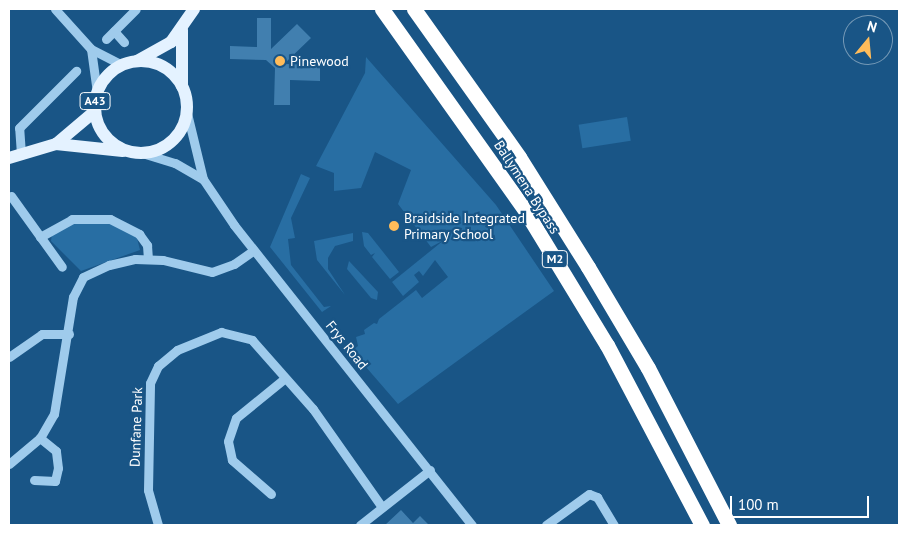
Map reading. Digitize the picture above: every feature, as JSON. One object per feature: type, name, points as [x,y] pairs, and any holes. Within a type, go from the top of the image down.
[{"type":"highway","name":"Ballymena Bypass","points":[[382,9],[526,212],[607,345],[702,525]]},
{"type":"highway","name":"Ballymena Bypass","points":[[414,9],[519,157],[583,259],[648,368],[729,525]]},
{"type":"main road","name":"A43","points":[[135,152],[106,137],[95,111],[97,92],[111,72],[122,65],[137,61],[171,42],[182,30],[194,9]]},
{"type":"main road","name":"A43","points":[[15,156],[56,144],[135,152],[167,145],[176,136],[187,113],[182,86],[182,30]]},
{"type":"main road","name":"A43","points":[[137,61],[164,67],[182,86]]},
{"type":"main road","name":"A43","points":[[56,144],[95,111]]},
{"type":"street","points":[[55,9],[91,49],[122,65]]},
{"type":"street","points":[[106,39],[136,9]]},
{"type":"street","points":[[114,31],[124,42]]},
{"type":"street","points":[[91,49],[97,92]]},
{"type":"street","points":[[15,156],[19,128],[76,71]]},
{"type":"street","name":"Frys Road","points":[[187,113],[203,179],[254,250],[472,525]]},
{"type":"street","name":"Frys Road","points":[[135,152],[175,163],[203,179]]},
{"type":"street","points":[[11,196],[62,267]]},
{"type":"street","points":[[40,237],[72,219],[110,219],[127,225],[141,236],[148,258]]},
{"type":"street","points":[[9,464],[40,438],[59,399],[75,292],[83,277],[113,263],[148,258],[212,272],[234,264],[254,250]]},
{"type":"street","name":"Dunfane Park","points":[[158,525],[149,495],[149,389],[158,366],[193,340],[231,332],[252,340],[331,433],[382,507]]},
{"type":"street","points":[[9,357],[42,334],[69,334]]},
{"type":"street","points":[[271,494],[236,465],[230,454],[228,441],[236,418],[284,378]]},
{"type":"street","points":[[34,480],[56,481],[59,464],[56,451],[40,438]]},
{"type":"street","points":[[362,525],[430,470]]},
{"type":"street","points":[[546,525],[588,494],[597,497],[614,525]]},
{"type":"shaded area","name":"Braidside Integrated Primary School","points":[[366,57],[496,205],[554,291],[398,404],[359,359],[354,349],[358,346],[356,337],[365,334],[364,330],[374,323],[377,324],[379,319],[416,290],[422,298],[448,277],[435,260],[423,276],[419,271],[414,275],[419,282],[403,296],[392,282],[444,240],[431,247],[398,204],[411,170],[375,152],[361,188],[334,191],[334,173],[316,166],[365,73]]},
{"type":"shaded area","points":[[627,117],[631,141],[582,148],[579,125]]},
{"type":"shaded area","points":[[301,174],[310,178],[291,218],[295,238],[288,239],[291,265],[324,307],[331,306],[322,312],[270,247]]},
{"type":"shaded area","points":[[108,221],[136,234],[140,250],[81,271],[51,241],[52,234],[73,222]]},
{"type":"shaded area","points":[[362,232],[368,233],[399,272],[390,279],[372,257],[375,253],[371,255],[364,246]]},
{"type":"shaded area","points":[[353,233],[353,241],[335,246],[328,258],[328,269],[345,295],[317,260],[314,241]]},
{"type":"shaded area","points":[[349,261],[378,292],[377,300],[371,298],[347,269]]},
{"type":"building","name":"Pinewood","points":[[257,18],[271,18],[271,49],[297,24],[311,38],[284,64],[320,65],[320,81],[290,80],[290,105],[274,105],[275,68],[266,60],[230,59],[230,46],[257,47]]},
{"type":"building","points":[[401,510],[413,523],[420,516],[429,525],[385,525]]},
{"type":"place","name":"Pinewood","points":[[280,61]]},
{"type":"place","name":"Braidside Integrated Primary School","points":[[394,226]]}]
